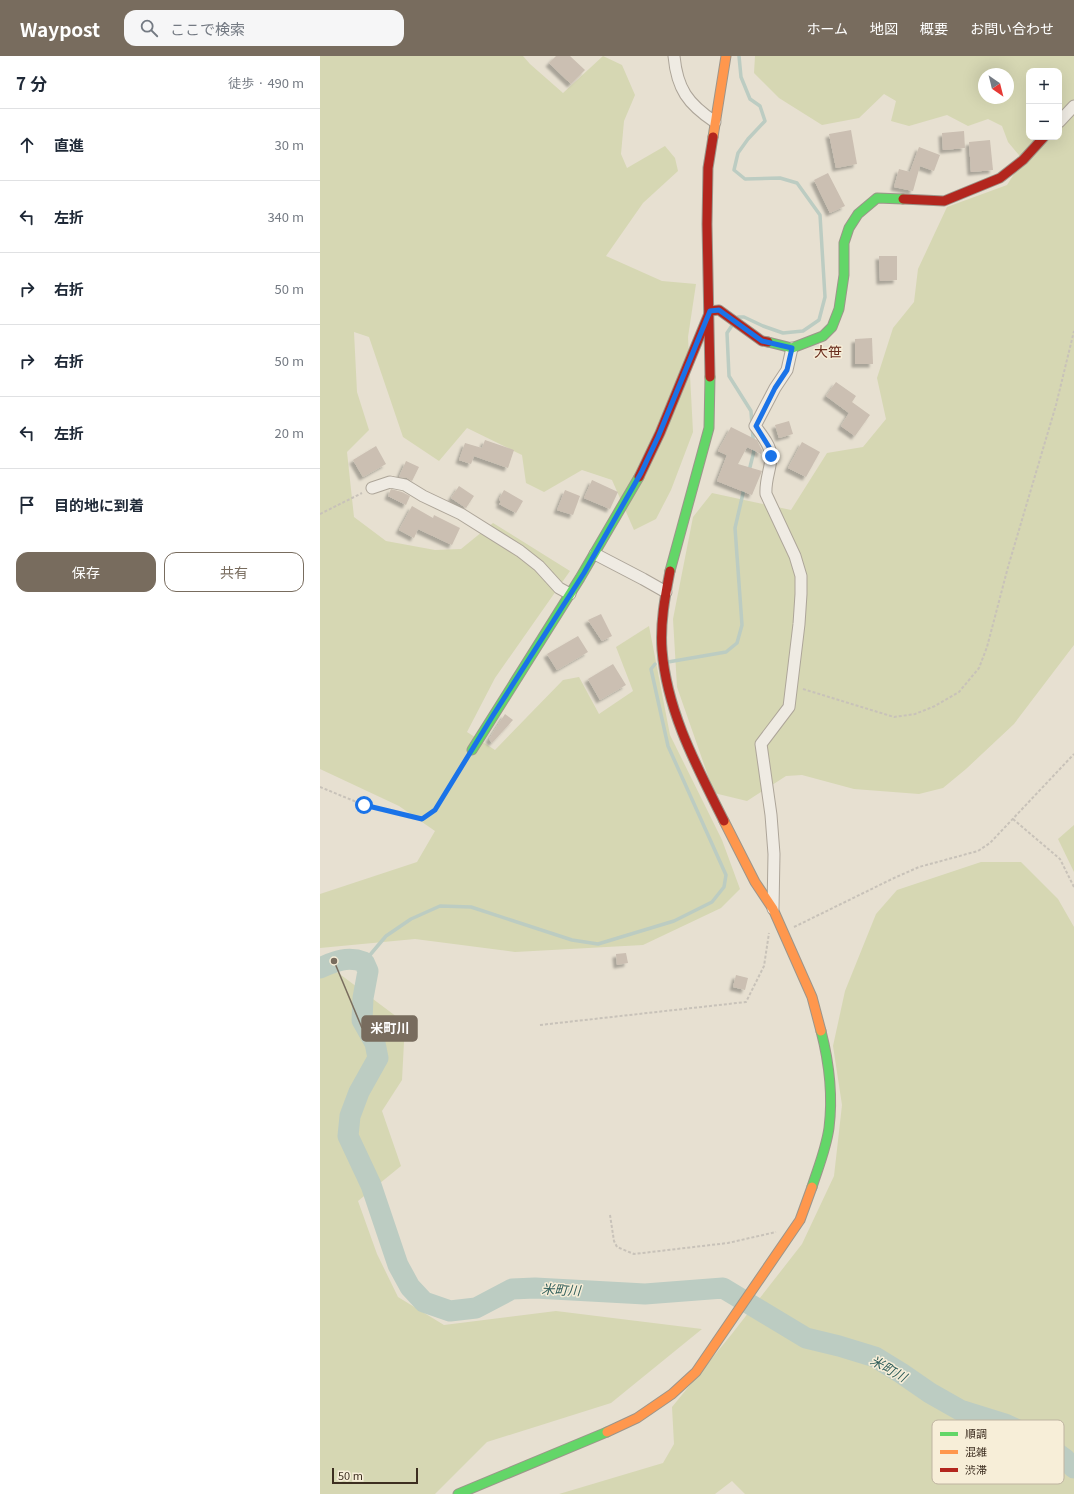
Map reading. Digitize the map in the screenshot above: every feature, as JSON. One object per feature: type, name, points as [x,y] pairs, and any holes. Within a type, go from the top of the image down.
[{"type":"street","points":[[674,56],[678,83],[690,102],[700,112],[715,122]]},
{"type":"street","points":[[458,1494],[597,1437],[637,1418],[672,1394],[696,1372],[800,1220],[822,1158],[829,1129],[831,1097],[827,1055],[812,997],[773,909],[755,882],[705,783],[679,727],[667,687],[662,649],[662,611],[671,562],[709,428],[715,310],[708,224],[708,168],[726,56]]},
{"type":"street","points":[[1062,119],[1074,106]]},
{"type":"street","points":[[715,310],[762,341],[792,348],[823,336],[832,327],[839,309],[844,275],[844,243],[849,228],[858,214],[878,198],[944,201],[977,188],[1000,178],[1010,171],[1023,160],[1041,140]]},
{"type":"street","points":[[472,750],[595,554],[641,473],[715,310]]},
{"type":"street","points":[[773,909],[773,838],[761,744],[790,707],[799,624],[801,576],[795,556],[766,494],[765,483],[771,456],[769,447],[756,426],[775,388],[787,370],[792,348]]},
{"type":"street","points":[[372,488],[390,482],[405,485],[423,496],[461,514],[520,551],[539,566],[559,588],[570,594]]},
{"type":"street","points":[[595,554],[666,592]]},
{"type":"path","points":[[792,686],[894,718],[915,714],[935,706],[959,692],[979,668],[987,647],[1008,567],[1020,531],[1056,405],[1074,331]]},
{"type":"path","points":[[320,514],[372,488]]},
{"type":"path","points":[[320,787],[364,805],[422,819],[435,810],[472,750]]},
{"type":"path","points":[[783,933],[919,867],[978,851],[990,843],[1074,754]]},
{"type":"path","points":[[1013,819],[1060,859],[1074,887]]},
{"type":"path","points":[[540,1026],[746,1002],[764,966],[770,931]]},
{"type":"path","points":[[610,1216],[616,1247],[634,1254],[728,1243],[795,1228]]},
{"type":"green space","points":[[320,56],[523,56],[563,93],[603,56],[622,65],[635,95],[624,121],[621,154],[627,168],[665,146],[675,158],[678,171],[643,203],[606,256],[662,281],[696,284],[688,337],[693,432],[671,490],[656,519],[634,530],[612,480],[582,470],[544,492],[526,483],[522,455],[467,428],[439,461],[403,437],[369,337],[354,332],[357,392],[369,430],[347,452],[354,517],[386,541],[435,550],[461,549],[493,523],[570,571],[495,678],[467,732],[495,750],[563,680],[579,677],[599,714],[633,691],[616,647],[649,626],[670,735],[722,840],[740,889],[721,908],[643,945],[515,952],[415,939],[320,948],[320,894],[417,862],[435,831],[399,806],[320,769]]},
{"type":"green space","points":[[755,56],[1074,56],[1074,645],[1014,724],[966,769],[943,788],[919,794],[854,789],[802,775],[786,776],[747,801],[714,793],[677,687],[673,619],[693,517],[712,493],[791,510],[827,453],[863,447],[886,419],[877,378],[893,328],[914,302],[918,269],[947,207],[1007,185],[1023,160],[1008,142],[1002,126],[988,119],[968,126],[947,115],[909,126],[891,121],[896,101],[884,94],[859,118],[822,125],[779,98],[754,73]]},
{"type":"green space","points":[[1074,825],[1074,872],[1058,839]]},
{"type":"green space","points":[[981,862],[1021,862],[1058,899],[1074,927],[1074,1494],[745,1494],[732,1481],[715,1494],[559,1494],[663,1463],[674,1444],[672,1407],[731,1335],[802,1244],[834,1176],[842,1105],[833,1046],[845,991],[876,914],[897,890]]},
{"type":"green space","points":[[337,972],[405,1023],[402,1080],[382,1111],[401,1166],[358,1201],[377,1254],[398,1297],[444,1325],[556,1311],[702,1329],[611,1403],[487,1442],[435,1494],[320,1494],[320,977]]},
{"type":"building","points":[[556,56],[570,56],[585,70],[571,84],[549,63]]},
{"type":"building","points":[[851,130],[857,164],[836,168],[829,134]]},
{"type":"building","points":[[964,131],[965,148],[943,150],[942,133]]},
{"type":"building","points":[[990,140],[993,170],[971,172],[969,142]]},
{"type":"building","points":[[919,147],[940,155],[934,171],[920,166],[913,191],[894,187],[899,169],[910,172]]},
{"type":"building","points":[[828,173],[845,206],[830,213],[814,180]]},
{"type":"building","points":[[879,256],[897,256],[897,280],[880,281]]},
{"type":"building","points":[[872,338],[873,364],[855,364],[855,339]]},
{"type":"building","points":[[836,382],[856,396],[852,402],[870,415],[855,436],[841,426],[849,413],[826,396]]},
{"type":"building","points":[[789,421],[793,434],[779,438],[775,425]]},
{"type":"building","points":[[731,427],[757,440],[762,450],[761,454],[747,447],[738,464],[762,471],[752,495],[717,481],[727,455],[718,451]]},
{"type":"building","points":[[485,440],[514,450],[508,468],[474,456],[471,464],[459,460],[465,443],[482,448]]},
{"type":"building","points":[[802,442],[820,452],[806,477],[788,468]]},
{"type":"building","points":[[376,446],[386,464],[363,477],[353,460]]},
{"type":"building","points":[[406,461],[419,467],[412,481],[407,478],[399,477]]},
{"type":"building","points":[[592,480],[618,492],[610,509],[584,498]]},
{"type":"building","points":[[459,486],[474,496],[466,508],[451,498]]},
{"type":"building","points":[[391,489],[410,496],[406,505],[388,496]]},
{"type":"building","points":[[504,490],[523,501],[516,513],[499,504],[501,502],[499,499]]},
{"type":"building","points":[[565,490],[580,496],[573,515],[557,510]]},
{"type":"building","points":[[412,506],[433,518],[434,515],[460,528],[452,545],[418,529],[414,538],[399,530]]},
{"type":"building","points":[[601,614],[612,636],[602,641],[588,620]]},
{"type":"building","points":[[578,636],[588,652],[557,670],[547,654]]},
{"type":"building","points":[[613,664],[626,685],[600,700],[588,679]]},
{"type":"building","points":[[505,714],[513,720],[492,743],[489,739]]},
{"type":"building","points":[[626,953],[628,963],[617,965],[616,954]]},
{"type":"building","points":[[736,975],[748,978],[745,990],[733,987]]},
{"type":"waterway","points":[[738,317],[744,317],[783,333],[803,331],[819,320],[825,297],[820,215],[797,183],[780,178],[745,179],[734,170],[738,153],[748,139],[765,121],[760,106],[750,99],[741,77],[739,56]]},
{"type":"waterway","points":[[733,324],[727,333],[729,376],[751,411],[754,451],[749,471]]},
{"type":"waterway","points":[[668,662],[726,652],[737,643],[742,625],[735,528],[744,489]]},
{"type":"waterway","points":[[364,962],[386,936],[411,919],[440,906],[471,907],[572,940],[598,944],[674,921],[712,902],[724,887],[726,875],[668,746],[651,669],[655,664]]},
{"type":"waterway","name":"米町川","points":[[320,968],[336,961],[352,959],[364,962],[368,971],[363,998],[362,1020],[375,1043],[378,1058],[359,1092],[350,1116],[348,1136],[371,1185],[398,1265],[410,1287],[424,1302],[450,1311],[476,1308],[512,1289],[535,1288],[645,1294],[723,1288],[806,1338],[875,1357],[930,1393],[960,1410],[992,1420]]},
{"type":"waterway","name":"米町川","points":[[1064,1458],[1074,1468]]},
{"type":"traffic: fast","points":[[768,342],[792,348],[823,336],[832,327],[839,309],[844,275],[844,243],[849,228],[858,214],[877,198],[903,199]]},
{"type":"traffic: fast","points":[[670,571],[709,428],[710,377]]},
{"type":"traffic: fast","points":[[472,750],[580,578],[639,477]]},
{"type":"traffic: fast","points":[[812,1187],[826,1143],[831,1104],[830,1079],[821,1031]]},
{"type":"traffic: fast","points":[[458,1494],[607,1432]]},
{"type":"traffic: slow","points":[[713,137],[726,56]]},
{"type":"traffic: slow","points":[[724,821],[755,882],[773,909],[812,997],[821,1031]]},
{"type":"traffic: slow","points":[[607,1432],[637,1418],[672,1394],[696,1372],[800,1220],[812,1187]]},
{"type":"traffic: jam","points":[[710,377],[707,224],[708,168],[713,137]]},
{"type":"traffic: jam","points":[[903,199],[944,201],[1000,178],[1023,160],[1041,140]]},
{"type":"traffic: jam","points":[[639,477],[660,433],[710,311],[719,310],[762,341],[768,342]]},
{"type":"traffic: jam","points":[[670,571],[662,620],[662,650],[665,673],[670,695],[685,738],[694,760],[724,821]]},
{"type":"place","name":"米町川","points":[[334,961]]},
{"type":"district","name":"大笹","points":[[828,351]]},
{"type":"route","points":[[364,805],[422,819],[435,810],[492,717],[584,573],[641,473],[658,437],[710,311],[719,310],[762,341],[792,348],[787,370],[775,388],[756,426],[769,447],[771,456]]}]
